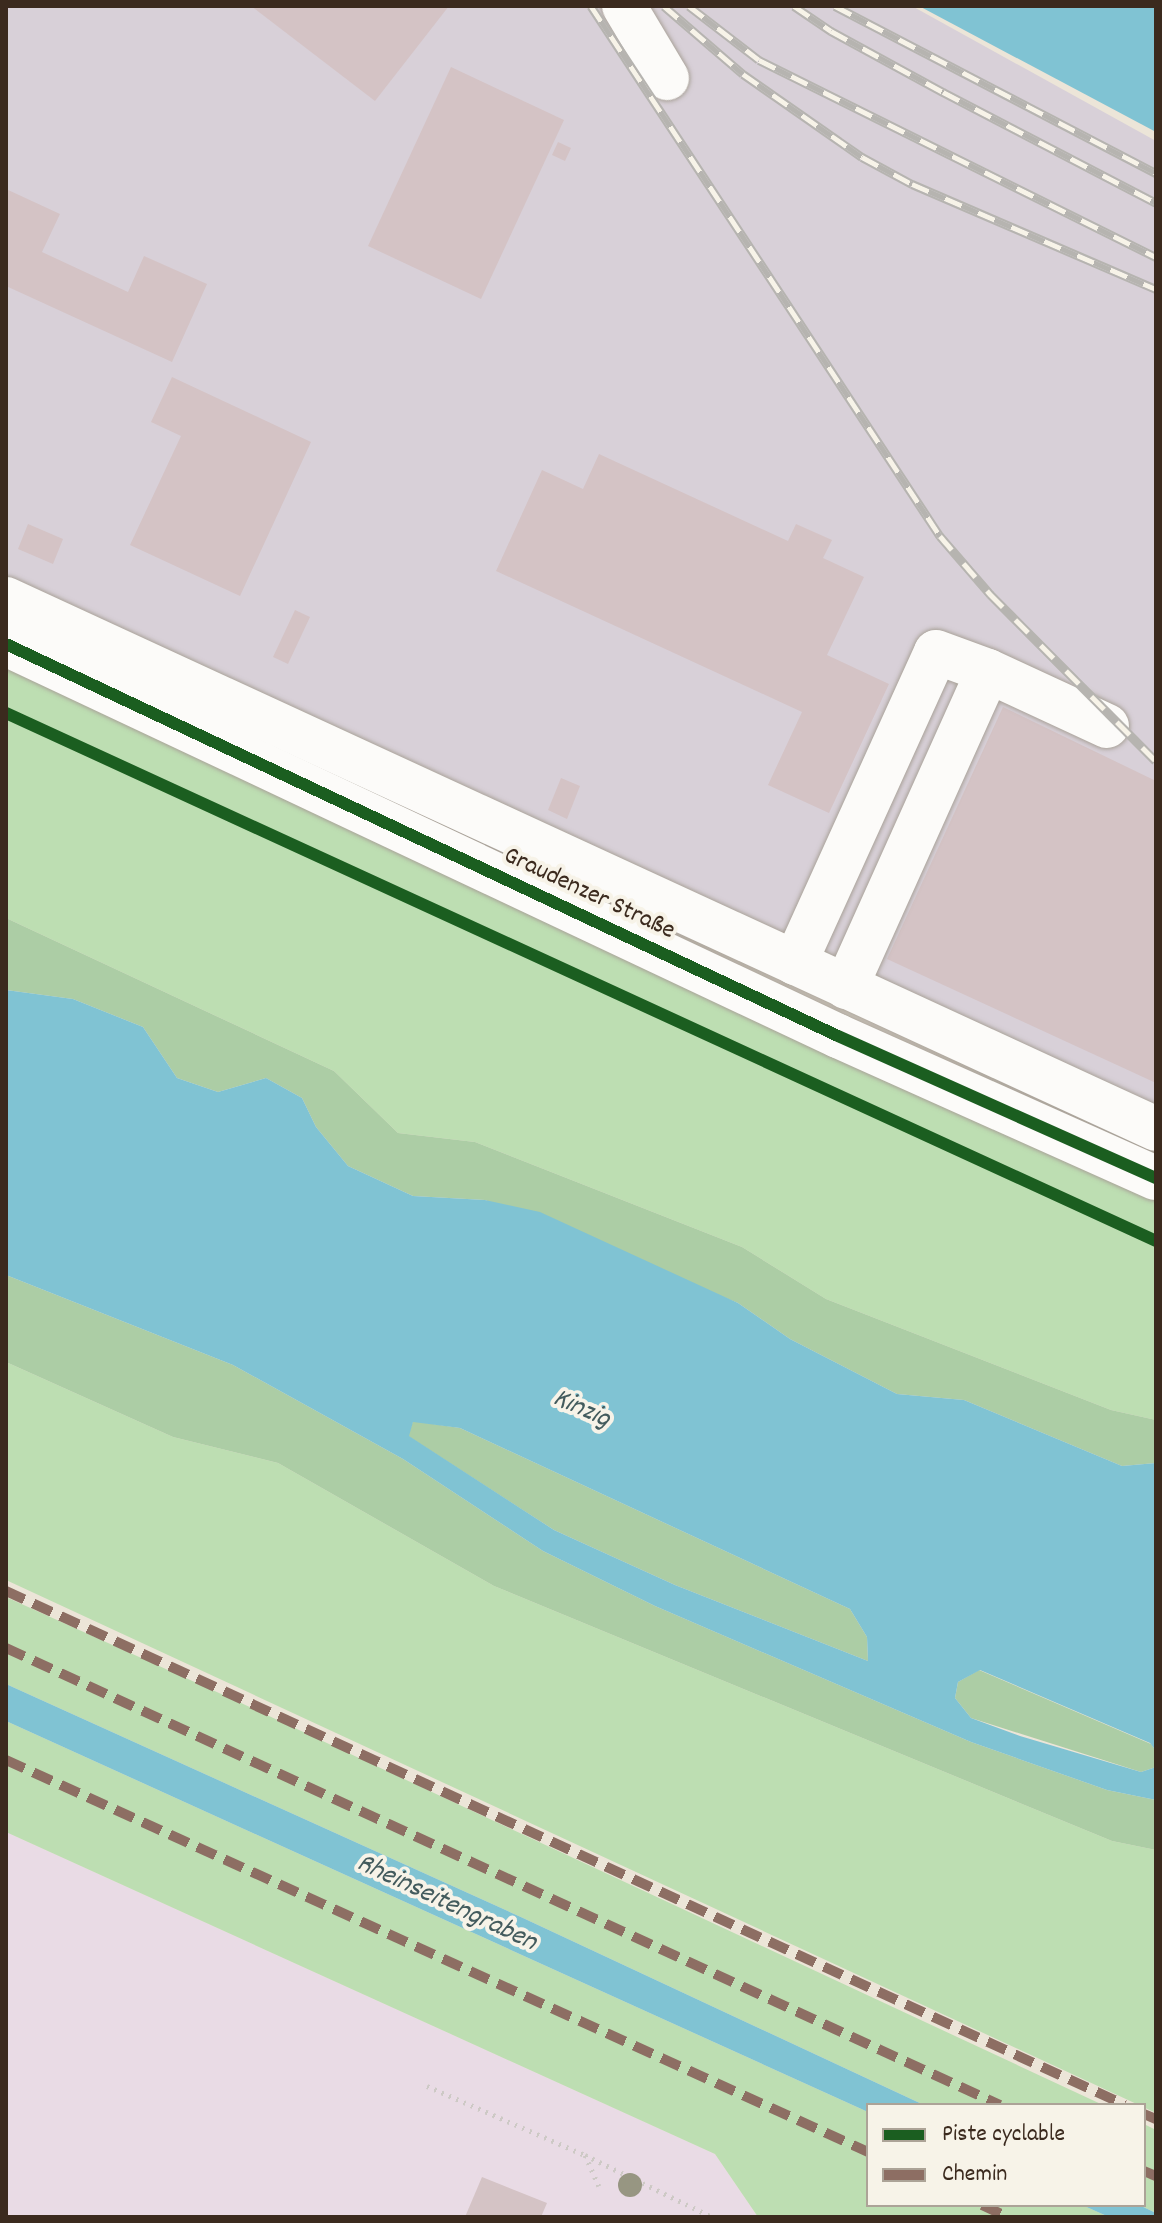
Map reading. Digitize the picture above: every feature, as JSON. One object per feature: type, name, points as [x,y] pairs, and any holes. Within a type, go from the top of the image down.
[{"type":"street","points":[[624,6],[667,78]]},
{"type":"street","points":[[6,599],[1156,1129]]},
{"type":"street","name":"Graudenzer Straße","points":[[6,644],[838,1036],[1156,1178]]},
{"type":"street","points":[[795,963],[936,652],[988,671],[1107,726]]},
{"type":"street","points":[[846,987],[988,671]]},
{"type":"path","points":[[427,2086],[585,2155],[712,2217]]},
{"type":"path","points":[[585,2155],[599,2186]]},
{"type":"shaded area","points":[[6,6],[912,6],[1156,141],[1156,1152],[6,616]]},
{"type":"shaded area","points":[[6,1832],[715,2154],[758,2217],[6,2217]]},
{"type":"green space","points":[[6,664],[1156,1200],[1156,1420],[1111,1410],[826,1299],[742,1247],[475,1142],[398,1133],[334,1071],[6,918]]},
{"type":"green space","points":[[6,918],[334,1071],[398,1133],[475,1142],[742,1247],[826,1299],[1111,1410],[1156,1420],[1156,1463],[1122,1466],[964,1400],[897,1394],[790,1339],[738,1303],[485,1200],[413,1196],[348,1166],[316,1127],[302,1098],[266,1078],[218,1092],[177,1078],[143,1027],[73,999],[6,990]]},
{"type":"green space","points":[[6,1275],[233,1365],[403,1459],[543,1551],[655,1606],[971,1742],[1107,1790],[1156,1800],[1156,1850],[1112,1841],[494,1586],[278,1463],[173,1437],[6,1362]]},
{"type":"green space","points":[[6,1362],[173,1437],[278,1463],[494,1586],[1112,1841],[1156,1850],[1156,2113],[1146,2108],[1146,2103],[1134,2103],[6,1580]]},
{"type":"green space","points":[[413,1421],[460,1428],[850,1609],[867,1637],[868,1661],[675,1585],[554,1530],[408,1436]]},
{"type":"green space","points":[[6,1597],[239,1702],[1099,2103],[920,2103],[523,1918],[6,1684]]},
{"type":"green space","points":[[979,1670],[1151,1744],[1156,1751],[1156,1767],[1141,1772],[971,1718],[955,1698],[958,1682]]},
{"type":"green space","points":[[6,1721],[866,2111],[866,2207],[1086,2207],[1109,2217],[758,2217],[715,2154],[6,1832]]},
{"type":"green space","points":[[1146,2125],[1156,2130],[1156,2213],[1143,2207],[1146,2207]]},
{"type":"water","points":[[919,6],[1156,6],[1156,132]]},
{"type":"water","name":"Kinzig","points":[[6,990],[73,999],[143,1027],[177,1078],[218,1092],[266,1078],[302,1098],[316,1127],[348,1166],[413,1196],[485,1200],[540,1212],[738,1303],[790,1339],[897,1394],[964,1400],[1122,1466],[1156,1463],[1156,1751],[1150,1743],[980,1670],[958,1682],[955,1698],[971,1718],[1020,1736],[1141,1772],[1156,1767],[1156,1800],[1107,1790],[971,1742],[655,1606],[543,1551],[403,1459],[233,1365],[6,1275]],"holes":[[[413,1422],[460,1428],[850,1609],[867,1637],[868,1661],[675,1585],[554,1530],[409,1436]]]},
{"type":"water","name":"Rheinseitengraben","points":[[6,1684],[523,1918],[920,2103],[866,2103],[866,2111],[6,1721]]},
{"type":"water","points":[[1086,2207],[1143,2207],[1156,2213],[1156,2217],[1109,2217]]},
{"type":"building","points":[[251,6],[449,6],[375,101]]},
{"type":"building","points":[[451,67],[564,120],[481,299],[368,246]]},
{"type":"building","points":[[558,142],[571,148],[565,161],[552,155]]},
{"type":"building","points":[[6,189],[60,214],[42,252],[128,292],[144,256],[207,284],[172,362],[6,286]]},
{"type":"building","points":[[172,377],[311,442],[240,596],[130,545],[181,436],[151,422]]},
{"type":"building","points":[[599,454],[788,541],[796,524],[832,540],[823,558],[864,577],[827,655],[889,684],[829,813],[768,785],[802,712],[496,571],[542,470],[583,489]]},
{"type":"building","points":[[28,524],[63,539],[53,564],[18,549]]},
{"type":"building","points":[[295,610],[310,617],[288,664],[273,657]]},
{"type":"building","points":[[1003,707],[1156,781],[1156,1083],[887,959]]},
{"type":"building","points":[[561,778],[580,786],[567,819],[548,810]]},
{"type":"building","points":[[482,2177],[547,2203],[541,2217],[465,2217]]},
{"type":"railway","points":[[591,6],[940,536],[990,594],[1156,761]]},
{"type":"railway","points":[[664,6],[743,74],[862,157],[912,184],[1156,289]]},
{"type":"railway","points":[[689,6],[759,60],[1156,257]]},
{"type":"railway","points":[[794,6],[831,31],[943,92],[1156,203]]},
{"type":"railway","points":[[835,6],[1156,173]]},
{"type":"marked path","points":[[6,1591],[1121,2103]]},
{"type":"marked path","points":[[6,1648],[996,2103]]},
{"type":"marked path","points":[[6,1760],[866,2151]]},
{"type":"marked path","points":[[1146,2115],[1156,2119]]},
{"type":"marked path","points":[[1146,2172],[1156,2176]]},
{"type":"marked path","points":[[986,2207],[1008,2217]]},
{"type":"cycle path","points":[[6,644],[838,1036],[1156,1178]]},
{"type":"cycle path","points":[[6,713],[1156,1241]]}]
